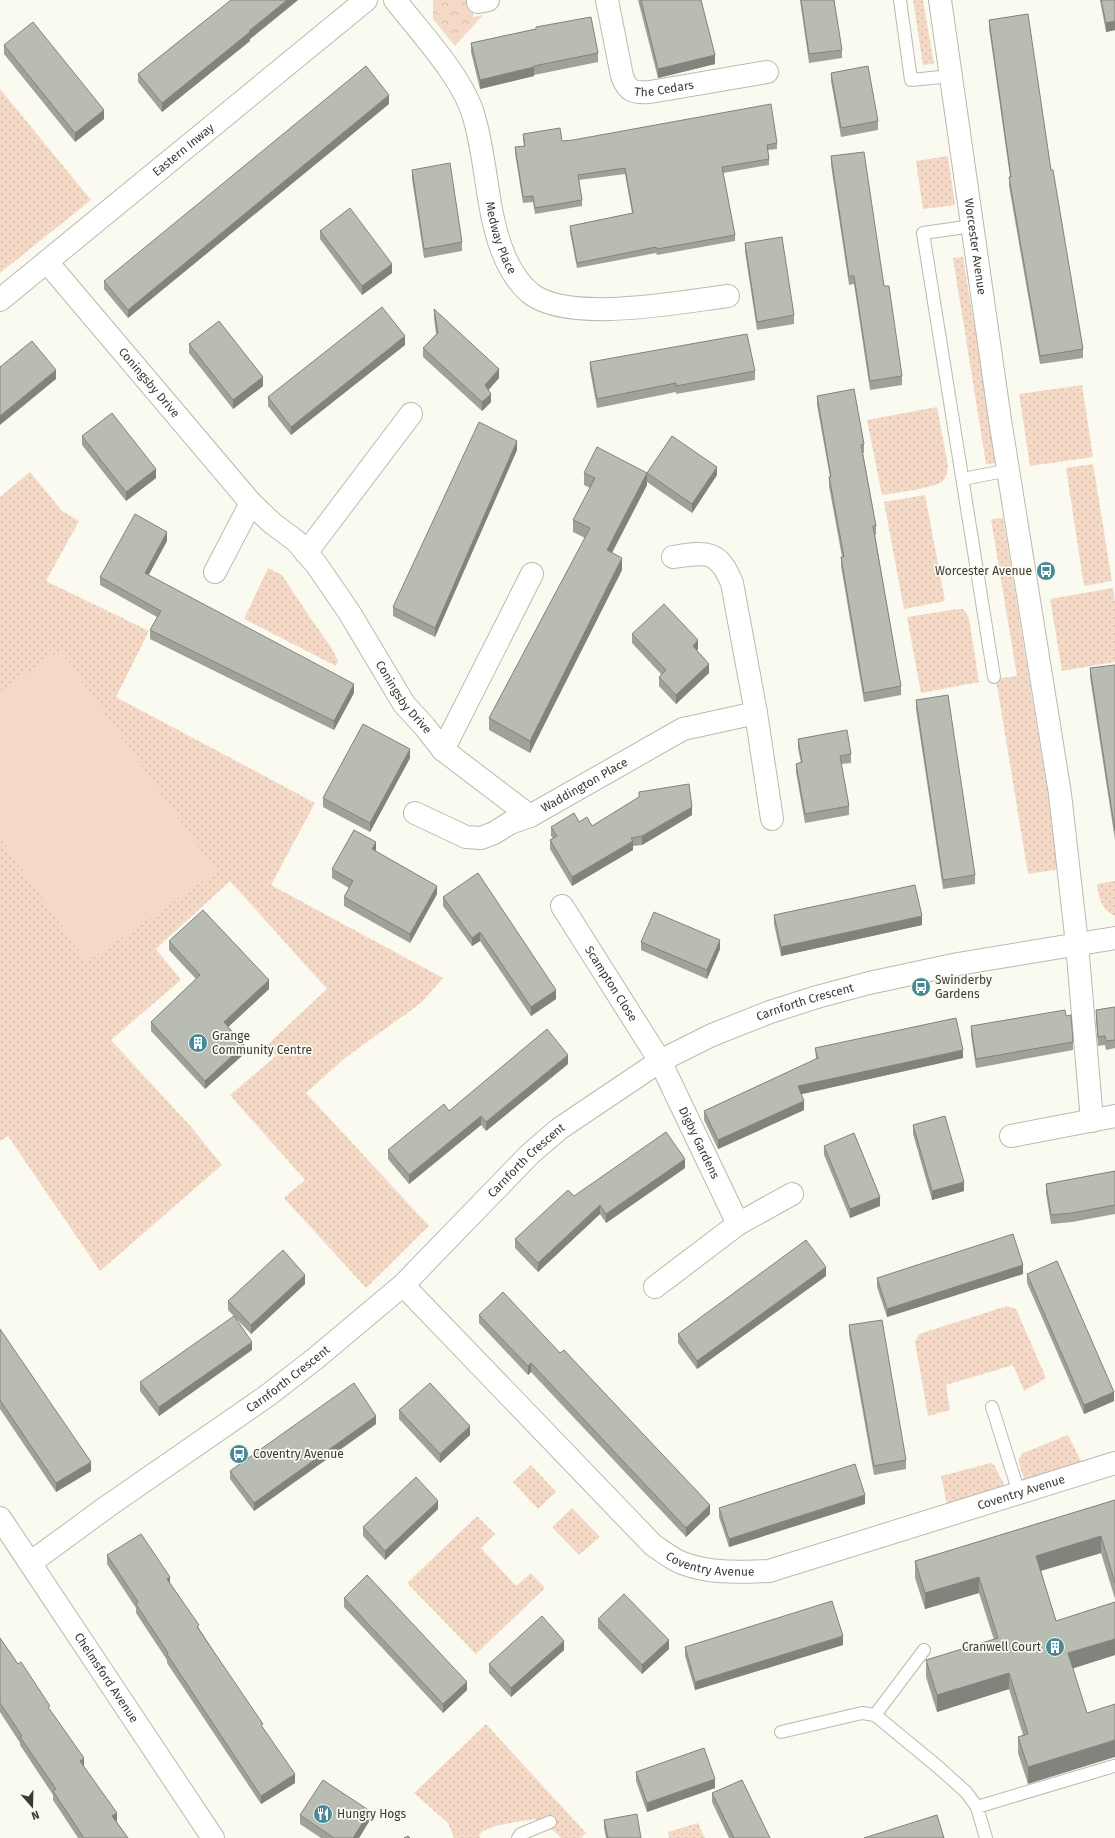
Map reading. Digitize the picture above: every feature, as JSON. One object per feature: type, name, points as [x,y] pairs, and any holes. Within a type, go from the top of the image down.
[{"type":"street","name":"Eastern Inway","points":[[0,300],[366,0]]},
{"type":"street","name":"Medway Place","points":[[395,0],[449,68],[467,99],[474,116],[495,226],[502,251],[513,274],[530,293],[553,305],[597,310],[648,306],[728,296]]},
{"type":"street","name":"The Cedars","points":[[607,0],[622,76],[626,85],[631,91],[650,92],[767,72]]},
{"type":"street","name":"Worcester Avenue","points":[[940,0],[1009,470],[1060,794],[1077,944]]},
{"type":"street","name":"Coningsby Drive","points":[[47,262],[251,503],[272,523],[296,541],[306,553],[346,608],[404,704],[443,750],[530,816]]},
{"type":"street","points":[[306,553],[411,414]]},
{"type":"street","points":[[215,572],[251,503]]},
{"type":"street","points":[[673,557],[690,554],[712,555],[725,566],[732,583],[756,713],[772,819]]},
{"type":"street","points":[[443,750],[532,574]]},
{"type":"street","name":"Waddington Place","points":[[414,813],[466,837],[481,838],[494,833],[510,823],[530,816],[683,729],[756,713]]},
{"type":"street","name":"Scampton Close","points":[[562,906],[660,1061]]},
{"type":"street","name":"Carnforth Crescent","points":[[30,1563],[108,1506],[267,1396],[403,1286],[530,1154],[559,1129],[660,1061],[712,1035],[770,1012],[817,997],[869,983],[958,964],[1115,938]]},
{"type":"street","points":[[1077,944],[1092,1120]]},
{"type":"street","name":"Digby Gardens","points":[[660,1061],[738,1224]]},
{"type":"street","points":[[1011,1136],[1115,1116]]},
{"type":"street","points":[[655,1287],[738,1224],[792,1194]]},
{"type":"street","name":"Coventry Avenue","points":[[403,1286],[653,1545],[681,1563],[705,1570],[729,1573],[769,1571],[1115,1463]]},
{"type":"street","name":"Chelmsford Avenue","points":[[0,1518],[213,1838]]},
{"type":"lane","points":[[900,0],[911,80],[952,76]]},
{"type":"lane","points":[[973,226],[923,233],[994,677]]},
{"type":"lane","points":[[963,479],[1009,470]]},
{"type":"lane","points":[[992,1407],[1019,1493]]},
{"type":"lane","points":[[876,1715],[924,1650]]},
{"type":"lane","points":[[781,1732],[862,1713],[876,1715],[966,1792],[977,1807],[986,1838]]},
{"type":"lane","points":[[977,1807],[1114,1766]]},
{"type":"lane","points":[[518,1838],[521,1834],[550,1822]]},
{"type":"green space","points":[[433,0],[472,0],[473,17],[483,15],[455,46],[433,19]]},
{"type":"green space","points":[[913,0],[923,0],[934,64],[923,65]]},
{"type":"green space","points":[[0,89],[91,200],[0,273]]},
{"type":"green space","points":[[948,156],[955,205],[923,209],[916,161]]},
{"type":"green space","points":[[963,257],[997,463],[986,464],[953,258]]},
{"type":"green space","points":[[1082,385],[1093,457],[1030,466],[1019,394]]},
{"type":"green space","points":[[937,407],[948,466],[947,474],[943,481],[939,484],[924,488],[882,495],[867,420]]},
{"type":"green space","points":[[1093,464],[1112,581],[1084,586],[1066,468]]},
{"type":"green space","points":[[30,472],[62,511],[79,521],[46,581],[149,631],[116,697],[315,803],[271,885],[443,978],[421,1003],[345,1058],[306,1093],[429,1226],[366,1288],[284,1198],[305,1180],[230,1095],[276,1056],[267,1045],[327,989],[230,881],[156,949],[181,980],[111,1040],[192,1128],[222,1165],[100,1271],[8,1136],[0,1141],[0,497]]},
{"type":"green space","points":[[925,495],[945,601],[904,609],[884,502]]},
{"type":"green space","points":[[1003,518],[1060,869],[1028,874],[996,679],[1017,676],[991,519]]},
{"type":"green space","points":[[268,568],[282,575],[331,647],[338,661],[336,666],[244,619]]},
{"type":"green space","points":[[1113,588],[1115,603],[1115,662],[1062,671],[1050,599]]},
{"type":"green space","points":[[963,609],[969,618],[979,682],[921,693],[907,617]]},
{"type":"green space","points":[[60,650],[216,872],[87,962],[0,838],[0,692]]},
{"type":"green space","points":[[1115,881],[1115,916],[1107,910],[1102,903],[1097,884]]},
{"type":"green space","points":[[1007,1306],[1016,1309],[1046,1378],[1024,1391],[1013,1365],[946,1385],[950,1410],[928,1416],[915,1342],[919,1334]]},
{"type":"green space","points":[[1068,1435],[1082,1463],[1025,1482],[1018,1460],[1023,1453]]},
{"type":"green space","points":[[991,1463],[994,1465],[1005,1486],[947,1505],[941,1476]]},
{"type":"green space","points":[[531,1465],[556,1492],[538,1509],[513,1482]]},
{"type":"green space","points":[[572,1508],[600,1537],[579,1555],[552,1527]]},
{"type":"green space","points":[[477,1516],[495,1534],[481,1548],[516,1586],[531,1573],[545,1588],[476,1654],[407,1583]]},
{"type":"green space","points":[[486,1724],[586,1833],[581,1838],[561,1838],[554,1831],[535,1819],[489,1828],[479,1835],[480,1838],[454,1838],[448,1823],[414,1793]]},
{"type":"green space","points":[[698,1823],[705,1838],[669,1838],[668,1832]]},
{"type":"building","points":[[231,0],[287,0],[162,103],[138,74]]},
{"type":"building","points":[[641,0],[701,0],[715,55],[658,69]]},
{"type":"building","points":[[801,0],[834,0],[842,50],[809,54]]},
{"type":"building","points":[[1101,0],[1115,0],[1115,21],[1106,23]]},
{"type":"building","points":[[1028,14],[1051,170],[1053,170],[1083,349],[1040,356],[1009,177],[1011,177],[989,20]]},
{"type":"building","points":[[591,17],[598,53],[534,66],[480,80],[471,43],[536,29],[536,27]]},
{"type":"building","points":[[33,22],[104,110],[75,133],[4,45]]},
{"type":"building","points":[[366,66],[389,95],[128,310],[104,281]]},
{"type":"building","points":[[868,66],[878,121],[841,128],[831,73]]},
{"type":"building","points":[[771,104],[777,143],[767,145],[769,159],[722,167],[735,235],[657,249],[656,247],[577,263],[570,226],[633,213],[625,168],[578,175],[582,200],[535,208],[533,196],[523,197],[515,147],[525,146],[523,134],[560,128],[562,141],[573,140]]},
{"type":"building","points":[[864,152],[884,286],[889,286],[902,376],[870,381],[854,276],[849,276],[831,156]]},
{"type":"building","points":[[450,163],[462,242],[424,249],[412,170]]},
{"type":"building","points":[[350,208],[392,264],[362,286],[320,231]]},
{"type":"building","points":[[782,237],[794,315],[757,322],[745,243]]},
{"type":"building","points":[[382,307],[405,336],[291,427],[268,397]]},
{"type":"building","points":[[434,309],[499,369],[485,385],[491,394],[482,402],[423,348],[438,333]]},
{"type":"building","points":[[219,321],[263,377],[233,400],[189,344]]},
{"type":"building","points":[[747,334],[755,371],[676,386],[676,383],[597,399],[590,362]]},
{"type":"building","points":[[32,341],[56,370],[0,416],[0,367]]},
{"type":"building","points":[[854,389],[864,444],[861,445],[876,526],[873,526],[901,686],[864,693],[841,557],[844,557],[829,477],[831,477],[817,396]]},
{"type":"building","points":[[112,413],[156,469],[126,492],[82,436]]},
{"type":"building","points":[[479,422],[517,441],[435,628],[393,607]]},
{"type":"building","points":[[672,436],[717,467],[692,504],[647,473]]},
{"type":"building","points":[[597,447],[647,473],[607,550],[622,558],[530,741],[489,718],[590,528],[573,520],[595,478],[584,473]]},
{"type":"building","points":[[135,514],[167,532],[145,573],[354,684],[334,721],[150,630],[161,611],[100,577]]},
{"type":"building","points":[[664,604],[698,640],[693,646],[709,664],[676,695],[659,677],[666,670],[632,634]]},
{"type":"building","points":[[1115,665],[1115,831],[1090,668]]},
{"type":"building","points":[[948,695],[975,875],[943,880],[916,700]]},
{"type":"building","points":[[363,724],[410,749],[370,823],[323,798]]},
{"type":"building","points":[[847,730],[851,754],[840,756],[849,806],[805,814],[796,764],[802,762],[798,739]]},
{"type":"building","points":[[689,784],[692,807],[642,836],[631,838],[633,841],[572,877],[550,840],[557,836],[551,827],[574,813],[579,822],[587,817],[592,826],[639,797],[639,792]]},
{"type":"building","points":[[354,830],[376,842],[372,849],[437,886],[410,934],[344,897],[353,881],[332,869]]},
{"type":"building","points":[[478,873],[556,990],[531,1007],[480,932],[472,938],[443,897]]},
{"type":"building","points":[[915,885],[922,916],[781,947],[774,915]]},
{"type":"building","points":[[203,910],[269,980],[224,1022],[244,1045],[205,1081],[151,1022],[200,975],[169,941]]},
{"type":"building","points":[[654,912],[720,940],[707,970],[641,942]]},
{"type":"building","points":[[1115,1007],[1115,1040],[1106,1041],[1105,1036],[1098,1037],[1096,1010]]},
{"type":"building","points":[[1065,1010],[1066,1016],[1071,1015],[1073,1042],[976,1059],[971,1026]]},
{"type":"building","points":[[956,1018],[963,1050],[798,1086],[804,1101],[718,1140],[704,1111],[818,1058],[815,1048]]},
{"type":"building","points":[[547,1029],[568,1055],[486,1122],[481,1116],[409,1175],[388,1150],[444,1104],[449,1111]]},
{"type":"building","points":[[945,1116],[964,1182],[932,1191],[913,1125]]},
{"type":"building","points":[[666,1132],[685,1159],[606,1214],[600,1205],[538,1263],[515,1239],[568,1190],[574,1196]]},
{"type":"building","points":[[854,1133],[880,1197],[850,1209],[824,1146]]},
{"type":"building","points":[[1115,1171],[1115,1205],[1072,1213],[1051,1215],[1046,1184]]},
{"type":"building","points":[[1013,1234],[1023,1265],[887,1309],[877,1278]]},
{"type":"building","points":[[806,1240],[826,1267],[697,1361],[678,1334]]},
{"type":"building","points":[[283,1250],[305,1275],[251,1325],[228,1301]]},
{"type":"building","points":[[1057,1261],[1114,1392],[1084,1405],[1027,1274]]},
{"type":"building","points":[[503,1292],[560,1353],[564,1350],[710,1505],[686,1528],[531,1363],[528,1366],[479,1315]]},
{"type":"building","points":[[234,1316],[252,1342],[159,1407],[140,1382]]},
{"type":"building","points":[[882,1320],[906,1460],[874,1466],[849,1325]]},
{"type":"building","points":[[0,1329],[91,1462],[56,1483],[0,1400]]},
{"type":"building","points":[[354,1383],[376,1416],[254,1503],[230,1471]]},
{"type":"building","points":[[430,1383],[470,1426],[440,1454],[399,1410]]},
{"type":"building","points":[[855,1464],[865,1495],[729,1539],[719,1508]]},
{"type":"building","points":[[416,1477],[438,1501],[385,1551],[363,1527]]},
{"type":"building","name":"Cranwell Court","points":[[1115,1500],[1115,1583],[1101,1536],[1036,1556],[1056,1621],[1115,1602],[1115,1639],[1068,1653],[1087,1713],[1115,1704],[1115,1740],[1028,1767],[1018,1737],[1028,1734],[1009,1673],[937,1695],[926,1660],[998,1638],[979,1577],[925,1593],[915,1561]]},
{"type":"building","points":[[141,1534],[170,1577],[167,1579],[199,1625],[197,1627],[295,1774],[261,1796],[167,1654],[168,1653],[136,1604],[138,1602],[107,1555]]},
{"type":"building","points":[[367,1575],[467,1682],[443,1704],[344,1598]]},
{"type":"building","points":[[624,1594],[669,1640],[642,1665],[598,1619]]},
{"type":"building","points":[[832,1601],[843,1636],[695,1682],[685,1647]]},
{"type":"building","points":[[542,1616],[564,1641],[511,1688],[489,1664]]},
{"type":"building","points":[[0,1638],[18,1664],[21,1662],[50,1706],[48,1707],[84,1758],[80,1761],[117,1813],[112,1816],[128,1838],[84,1838],[53,1791],[56,1789],[20,1737],[22,1736],[0,1703]]},
{"type":"building","points":[[704,1748],[715,1779],[647,1803],[636,1772]]},
{"type":"building","points":[[323,1780],[370,1811],[353,1838],[334,1838],[300,1815]]},
{"type":"building","points":[[742,1780],[770,1838],[734,1838],[712,1793]]},
{"type":"building","points":[[637,1814],[641,1838],[608,1838],[604,1820]]},
{"type":"building","points":[[937,1815],[944,1838],[864,1838]]},
{"type":"place","name":"Worcester Avenue","points":[[1046,571]]},
{"type":"place","name":"Swinderby Gardens","points":[[921,987]]},
{"type":"place","name":"Grange Community Centre","points":[[198,1043]]},
{"type":"place","name":"Coventry Avenue","points":[[239,1454]]},
{"type":"place","name":"Cranwell Court","points":[[1055,1647]]},
{"type":"place","name":"Hungry Hogs","points":[[323,1814]]}]
